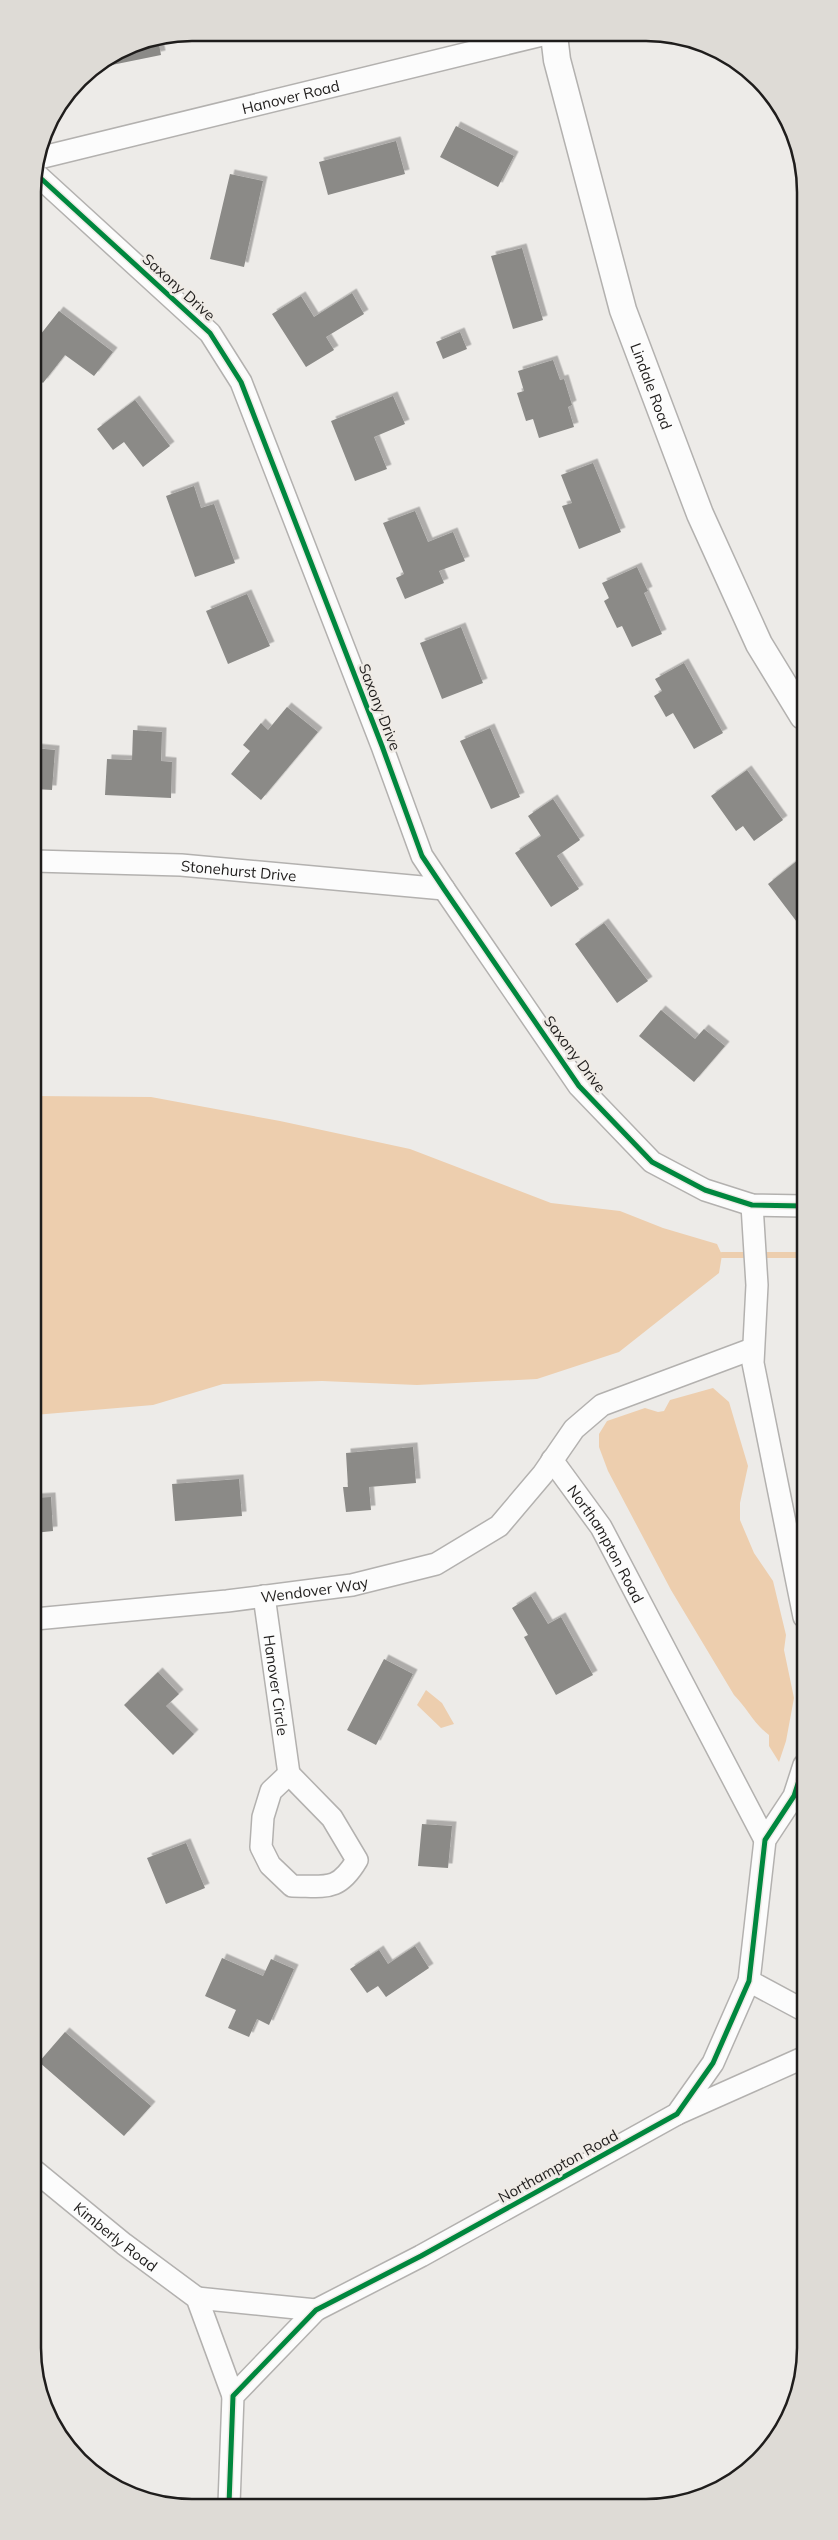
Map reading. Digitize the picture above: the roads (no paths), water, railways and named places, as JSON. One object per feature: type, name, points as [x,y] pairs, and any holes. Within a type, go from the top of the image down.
[{"type":"street","name":"Hanover Road","points":[[45,156],[516,41]]},
{"type":"street","name":"Lindale Road","points":[[555,41],[559,69],[623,310],[700,514],[759,644],[797,706]]},
{"type":"street","name":"Saxony Drive","points":[[42,180],[210,333],[241,382],[382,746],[422,856],[579,1086],[652,1162],[705,1190],[752,1205]]},
{"type":"street","name":"Stonehurst Drive","points":[[42,861],[181,865],[444,889]]},
{"type":"street","points":[[796,1579],[753,1363],[752,1349],[756,1285],[752,1205],[797,1206]]},
{"type":"street","points":[[552,1460],[574,1429],[602,1405],[752,1349]]},
{"type":"street","name":"Wendover Way","points":[[41,1618],[264,1596],[352,1585],[436,1564],[499,1526],[552,1460]]},
{"type":"street","name":"Northampton Road","points":[[552,1460],[601,1527],[764,1840]]},
{"type":"street","name":"Hanover Circle","points":[[264,1596],[290,1774]]},
{"type":"street","points":[[290,1774],[332,1818],[357,1860],[348,1874],[334,1886],[292,1886],[270,1865],[261,1847],[263,1817],[271,1791],[290,1774]]},
{"type":"street","name":"Northampton Road","points":[[677,2114],[713,2063],[749,1981],[764,1840],[794,1796],[796,1789]]},
{"type":"street","points":[[749,1981],[796,2006]]},
{"type":"street","name":"Northampton Road","points":[[233,2396],[316,2310],[421,2256],[677,2114],[796,2061]]},
{"type":"street","name":"Kimberly Road","points":[[41,2176],[124,2244],[197,2298]]},
{"type":"street","points":[[230,2499],[233,2396],[197,2298],[316,2310]]},
{"type":"waterway","points":[[722,1255],[797,1255]]}]
